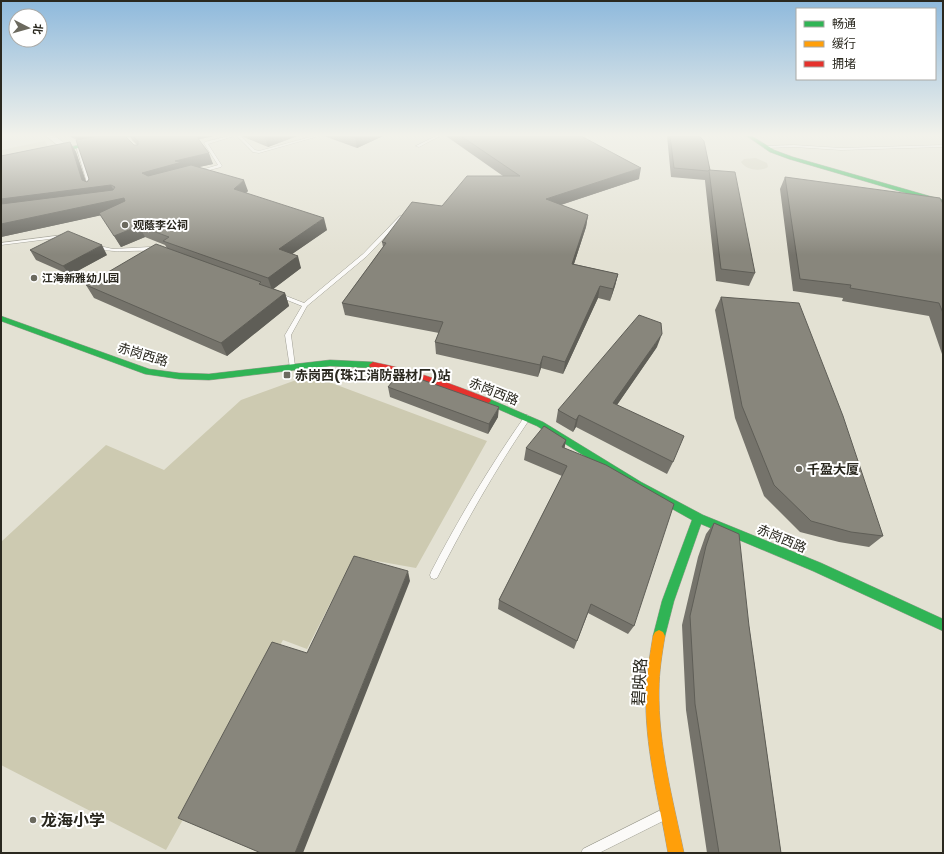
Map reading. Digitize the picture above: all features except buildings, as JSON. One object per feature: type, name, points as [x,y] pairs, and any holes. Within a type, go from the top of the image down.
[{"type":"street","points":[[849,176],[943,202]]},
{"type":"street","name":"赤岗西路","points":[[1,318],[148,372],[181,378],[227,376],[292,366],[345,361],[390,368],[430,379],[538,423],[626,478],[698,518],[884,596],[943,625]]},
{"type":"street","name":"碧映路","points":[[676,853],[653,729],[651,688],[655,655],[661,630],[698,518]]},
{"type":"lane","points":[[85,176],[92,191]]},
{"type":"lane","points":[[292,366],[288,335],[305,305],[365,255],[404,216]]},
{"type":"lane","points":[[1,244],[61,234],[76,236]]},
{"type":"lane","points":[[94,244],[107,251],[126,251],[149,248],[164,253]]},
{"type":"lane","points":[[275,294],[305,305]]},
{"type":"lane","points":[[434,575],[473,500],[527,418]]},
{"type":"lane","points":[[587,853],[668,812]]},
{"type":"shaded area","points":[[310,375],[487,441],[416,568],[354,557],[307,649],[283,640],[166,850],[1,765],[1,542],[106,445],[164,470],[241,400]]},
{"type":"traffic: fast","points":[[853,176],[943,202]]},
{"type":"traffic: fast","points":[[1,318],[148,372],[179,376],[209,377],[330,363],[373,365]]},
{"type":"traffic: fast","points":[[487,401],[540,424],[638,485],[699,518],[817,567],[943,625]]},
{"type":"traffic: fast","points":[[659,636],[668,601],[698,518]]},
{"type":"traffic: slow","points":[[659,636],[654,664],[652,691],[653,718],[660,772],[676,853]]},
{"type":"traffic: jam","points":[[373,365],[416,375],[487,401]]},
{"type":"place","name":"观蔭李公祠","points":[[125,225]]},
{"type":"place","name":"江海新雅幼儿园","points":[[34,278]]},
{"type":"place","name":"赤岗西(珠江消防器材厂)站","points":[[287,375]]},
{"type":"place","name":"千盈大厦","points":[[799,469]]},
{"type":"place","name":"龙海小学","points":[[33,820]]}]
